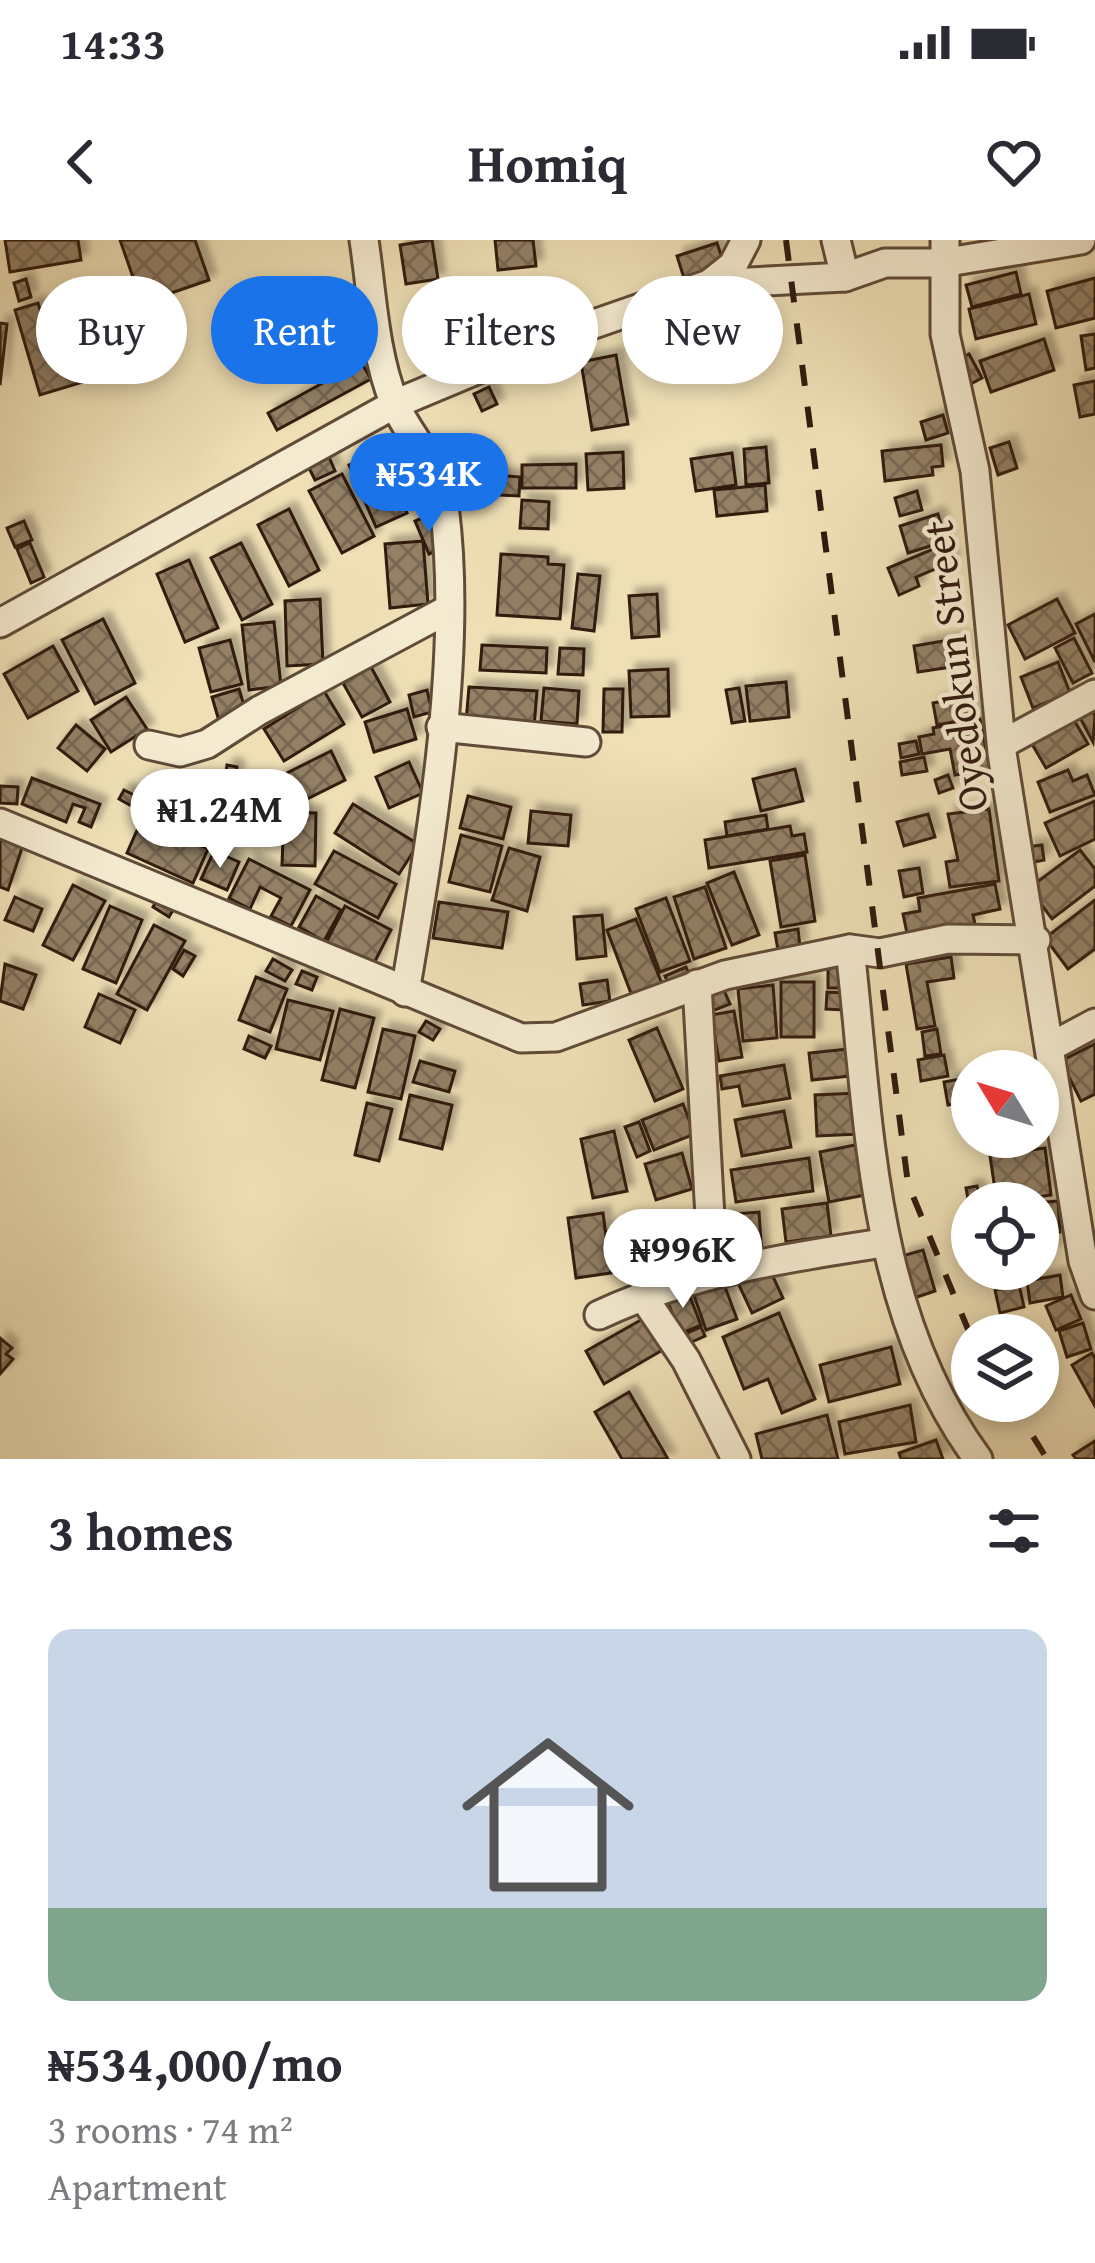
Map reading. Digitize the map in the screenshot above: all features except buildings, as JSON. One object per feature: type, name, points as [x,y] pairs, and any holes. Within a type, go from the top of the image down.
[{"type":"street","points":[[364,240],[379,342],[395,404],[437,472],[447,610],[429,855],[405,992]]},
{"type":"street","points":[[720,276],[733,266],[746,240]]},
{"type":"street","points":[[836,240],[844,277]]},
{"type":"street","points":[[783,280],[844,277],[944,251],[1081,240]]},
{"type":"street","name":"Oyedokun Street","points":[[944,251],[945,334],[975,472],[1004,743],[1052,1046],[1083,1156],[1083,1261],[1095,1295]]},
{"type":"street","points":[[0,623],[395,404],[622,314]]},
{"type":"street","points":[[148,746],[180,752],[208,744],[260,710],[447,610]]},
{"type":"street","points":[[1004,743],[1095,694]]},
{"type":"street","points":[[441,728],[586,742]]},
{"type":"street","points":[[0,823],[502,1033],[556,1037],[697,984],[850,949],[880,953],[948,939],[1036,940]]},
{"type":"street","points":[[850,949],[883,1243],[916,1346],[959,1432],[979,1459]]},
{"type":"street","points":[[697,984],[713,1271]]},
{"type":"street","points":[[1052,1046],[1095,1023]]},
{"type":"street","points":[[599,1315],[713,1271],[883,1243]]},
{"type":"street","points":[[642,1295],[686,1360],[736,1459]]},
{"type":"railway","points":[[786,240],[908,1184],[962,1314]]},
{"type":"railway","points":[[1024,1422],[1047,1459]]}]
